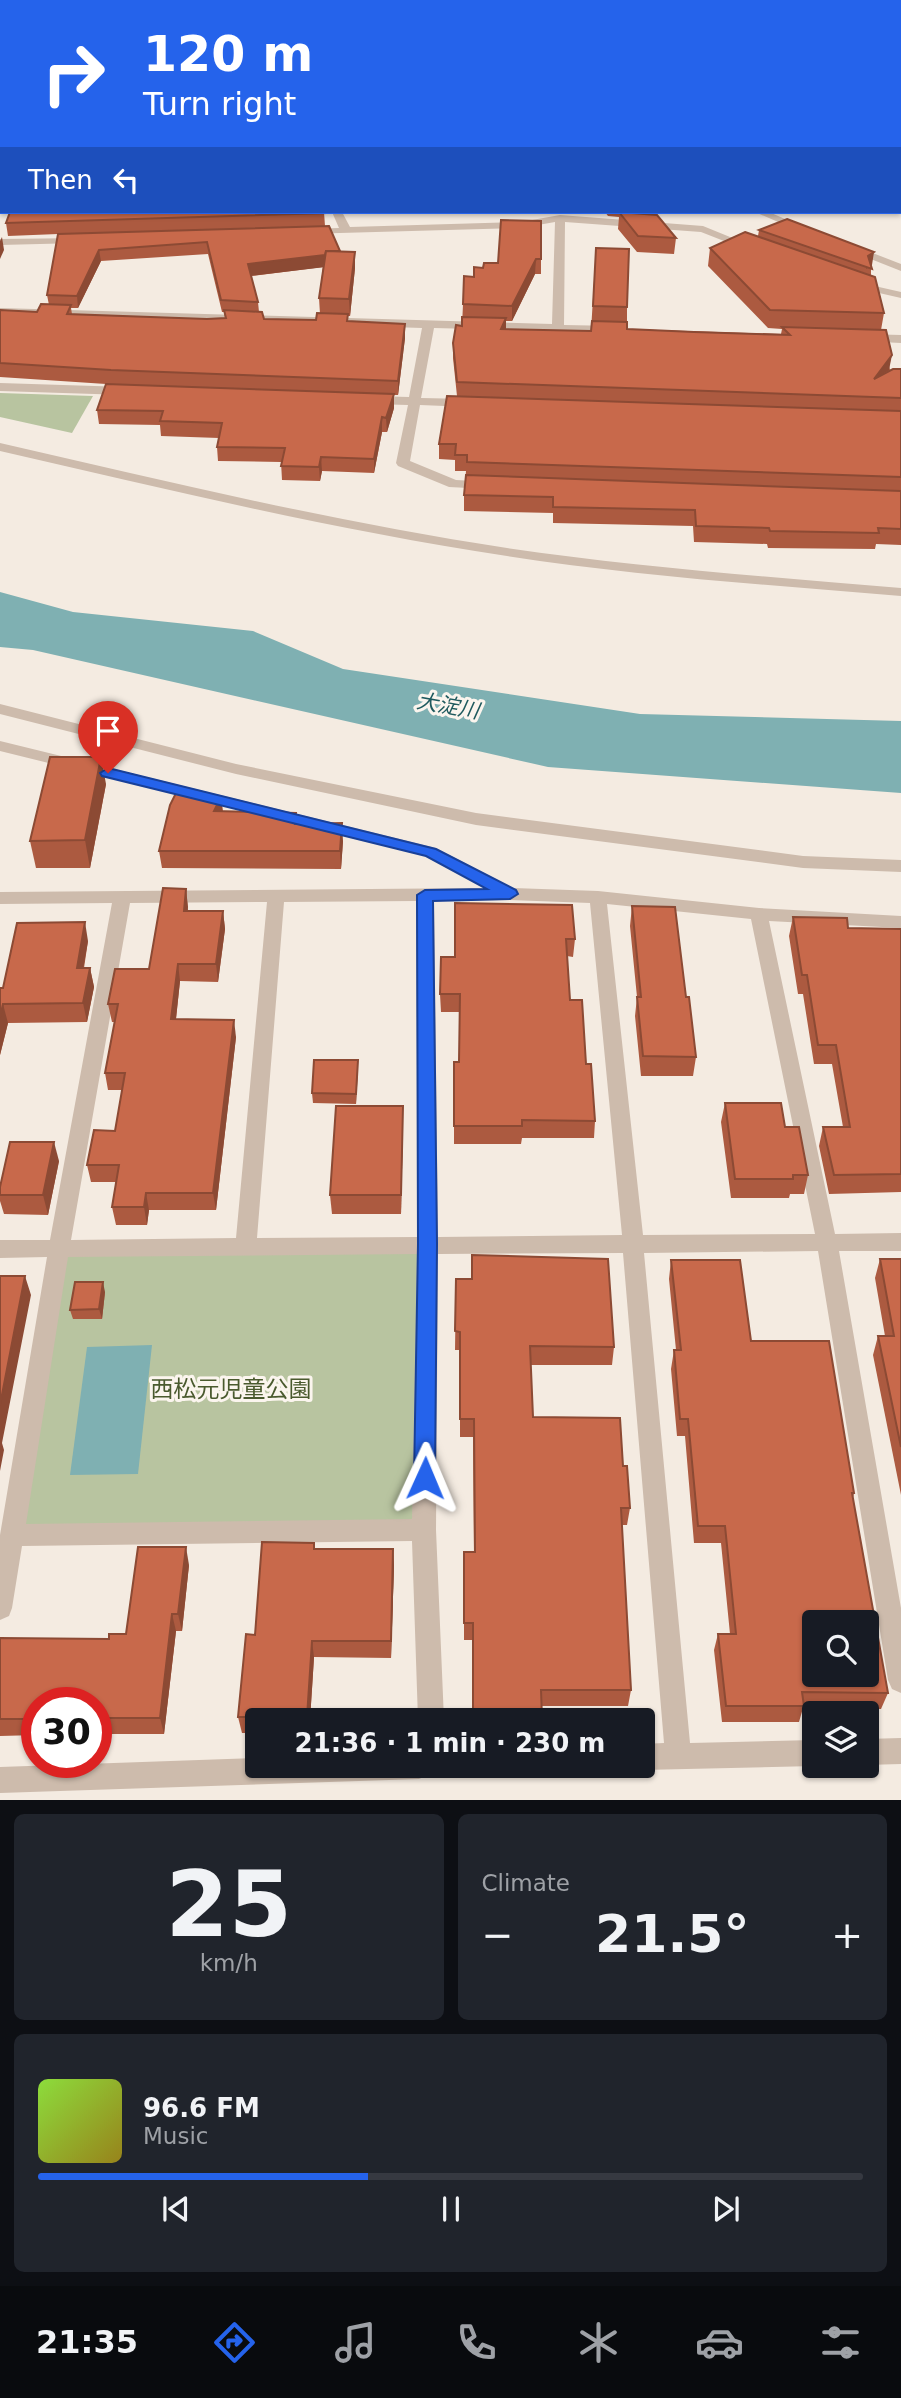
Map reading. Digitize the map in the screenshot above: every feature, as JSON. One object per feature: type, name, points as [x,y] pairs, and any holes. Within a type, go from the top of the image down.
[{"type":"street","points":[[338,214],[346,230]]},
{"type":"street","points":[[765,214],[814,233]]},
{"type":"street","points":[[555,215],[558,328]]},
{"type":"street","points":[[291,232],[521,225],[555,215],[703,229],[768,254]]},
{"type":"street","points":[[0,243],[97,239]]},
{"type":"street","points":[[839,243],[901,268]]},
{"type":"street","points":[[846,281],[872,290],[901,295]]},
{"type":"street","points":[[0,311],[627,330]]},
{"type":"street","points":[[429,324],[403,463],[454,484],[495,485]]},
{"type":"street","points":[[846,337],[901,339]]},
{"type":"street","points":[[0,387],[138,391]]},
{"type":"street","points":[[358,399],[483,404]]},
{"type":"street","points":[[0,447],[336,521],[507,551],[708,576],[901,592]]},
{"type":"street","points":[[0,709],[236,769],[476,819],[803,862],[901,866]]},
{"type":"street","points":[[0,746],[430,852],[510,894]]},
{"type":"street","points":[[246,1246],[276,894]]},
{"type":"street","points":[[0,898],[510,894],[598,898],[759,914],[901,922]]},
{"type":"street","points":[[425,895],[428,1244],[424,1531],[431,1708]]},
{"type":"street","points":[[0,1608],[122,896]]},
{"type":"street","points":[[598,898],[633,1243],[678,1756]]},
{"type":"street","points":[[759,914],[827,1244],[901,1680]]},
{"type":"street","points":[[0,1249],[901,1242]]},
{"type":"street","points":[[14,1535],[424,1531]]},
{"type":"street","points":[[879,1752],[901,1751]]},
{"type":"street","points":[[655,1757],[802,1753]]},
{"type":"street","points":[[0,1780],[245,1772]]},
{"type":"green space","points":[[0,393],[93,396],[72,433],[0,417]]},
{"type":"green space","name":"西松元児童公園","points":[[428,1244],[424,1530],[14,1535],[59,1248]]},
{"type":"water","name":"大淀川","points":[[0,592],[73,612],[253,631],[343,669],[640,714],[901,721],[901,793],[548,767],[33,650],[0,647]]},
{"type":"water","points":[[152,1345],[138,1474],[70,1475],[87,1347]]},
{"type":"building","points":[[9,214],[293,214],[6,223]]},
{"type":"building","points":[[621,214],[657,215],[676,238],[638,236]]},
{"type":"building","points":[[787,219],[874,252],[868,256],[872,269],[759,230]]},
{"type":"building","points":[[501,220],[541,221],[541,259],[536,259],[512,306],[463,304],[464,276],[474,277],[474,267],[483,268],[484,263],[498,263]]},
{"type":"building","points":[[329,226],[340,251],[248,264],[258,302],[221,300],[207,242],[99,250],[77,296],[47,295],[58,234]]},
{"type":"building","points":[[745,232],[875,277],[884,313],[770,310],[710,248]]},
{"type":"building","points":[[596,248],[629,249],[627,307],[593,306]]},
{"type":"building","points":[[326,251],[355,252],[349,299],[319,298]]},
{"type":"building","points":[[41,304],[71,305],[67,314],[207,319],[226,318],[224,310],[262,312],[264,319],[316,320],[317,313],[348,314],[347,321],[405,324],[398,381],[0,363],[0,310],[37,312]]},
{"type":"building","points":[[462,317],[506,318],[501,329],[591,331],[592,321],[627,322],[627,329],[790,335],[782,327],[886,330],[892,355],[874,379],[893,369],[901,369],[901,398],[457,382],[453,343],[456,325],[462,326]]},
{"type":"building","points":[[106,384],[394,394],[386,418],[382,417],[374,459],[321,457],[319,467],[281,466],[285,448],[217,447],[222,423],[160,421],[163,411],[97,410]]},
{"type":"building","points":[[447,396],[901,411],[901,477],[467,462],[467,455],[455,455],[456,444],[439,444]]},
{"type":"building","points":[[466,475],[901,491],[901,529],[878,528],[879,533],[770,531],[769,528],[696,526],[695,510],[553,507],[553,497],[464,495]]},
{"type":"building","points":[[50,757],[101,757],[85,840],[30,841]]},
{"type":"building","points":[[177,791],[221,797],[214,811],[296,813],[295,824],[342,823],[340,851],[159,851],[170,805]]},
{"type":"building","points":[[163,888],[186,889],[184,911],[223,911],[216,964],[178,964],[171,1019],[234,1020],[213,1193],[146,1193],[144,1207],[112,1207],[119,1165],[87,1165],[94,1130],[115,1131],[125,1073],[105,1073],[118,1004],[108,1004],[115,969],[149,969]]},
{"type":"building","points":[[455,903],[572,905],[575,939],[566,939],[570,1000],[582,1000],[586,1064],[591,1064],[595,1121],[522,1120],[522,1126],[454,1126],[454,1062],[459,1062],[460,994],[440,994],[441,957],[455,957]]},
{"type":"building","points":[[632,906],[675,907],[696,1057],[643,1056],[637,997],[641,997]]},
{"type":"building","points":[[793,917],[847,918],[848,928],[901,929],[901,1174],[834,1175],[823,1127],[850,1127],[836,1045],[818,1045],[807,975],[802,975]]},
{"type":"building","points":[[85,922],[77,968],[90,968],[83,1003],[3,1004],[0,1017],[0,988],[3,988],[17,923]]},
{"type":"building","points":[[314,1060],[358,1060],[356,1094],[312,1093]]},
{"type":"building","points":[[725,1103],[781,1103],[785,1127],[799,1127],[808,1175],[793,1175],[793,1179],[735,1179]]},
{"type":"building","points":[[336,1106],[403,1106],[401,1195],[330,1195]]},
{"type":"building","points":[[10,1142],[54,1142],[43,1195],[0,1195]]},
{"type":"building","points":[[472,1255],[608,1259],[614,1347],[530,1346],[533,1417],[620,1418],[623,1466],[627,1466],[630,1508],[621,1508],[631,1690],[541,1690],[542,1708],[473,1708],[473,1623],[464,1623],[464,1552],[475,1552],[474,1419],[460,1419],[460,1332],[455,1331],[456,1279],[472,1279]]},
{"type":"building","points":[[880,1259],[901,1259],[901,1447],[878,1336],[894,1336]]},
{"type":"building","points":[[671,1260],[740,1260],[751,1341],[829,1341],[873,1610],[802,1610],[802,1687],[879,1687],[879,1643],[888,1693],[802,1692],[802,1706],[726,1706],[718,1634],[736,1634],[725,1526],[698,1526],[688,1419],[680,1419],[674,1350],[681,1350]]},
{"type":"building","points":[[0,1276],[25,1276],[0,1405]]},
{"type":"building","points":[[75,1282],[103,1282],[99,1309],[70,1310]]},
{"type":"building","points":[[262,1542],[314,1543],[314,1549],[393,1549],[391,1641],[312,1641],[308,1708],[245,1708],[245,1717],[238,1717],[246,1634],[255,1635]]},
{"type":"building","points":[[138,1547],[186,1547],[178,1614],[172,1614],[160,1718],[112,1718],[112,1687],[21,1687],[21,1719],[0,1719],[0,1638],[109,1639],[109,1634],[126,1634]]},
{"type":"route","points":[[108,773],[430,852],[510,894],[425,895],[428,1244],[425,1478]]}]
